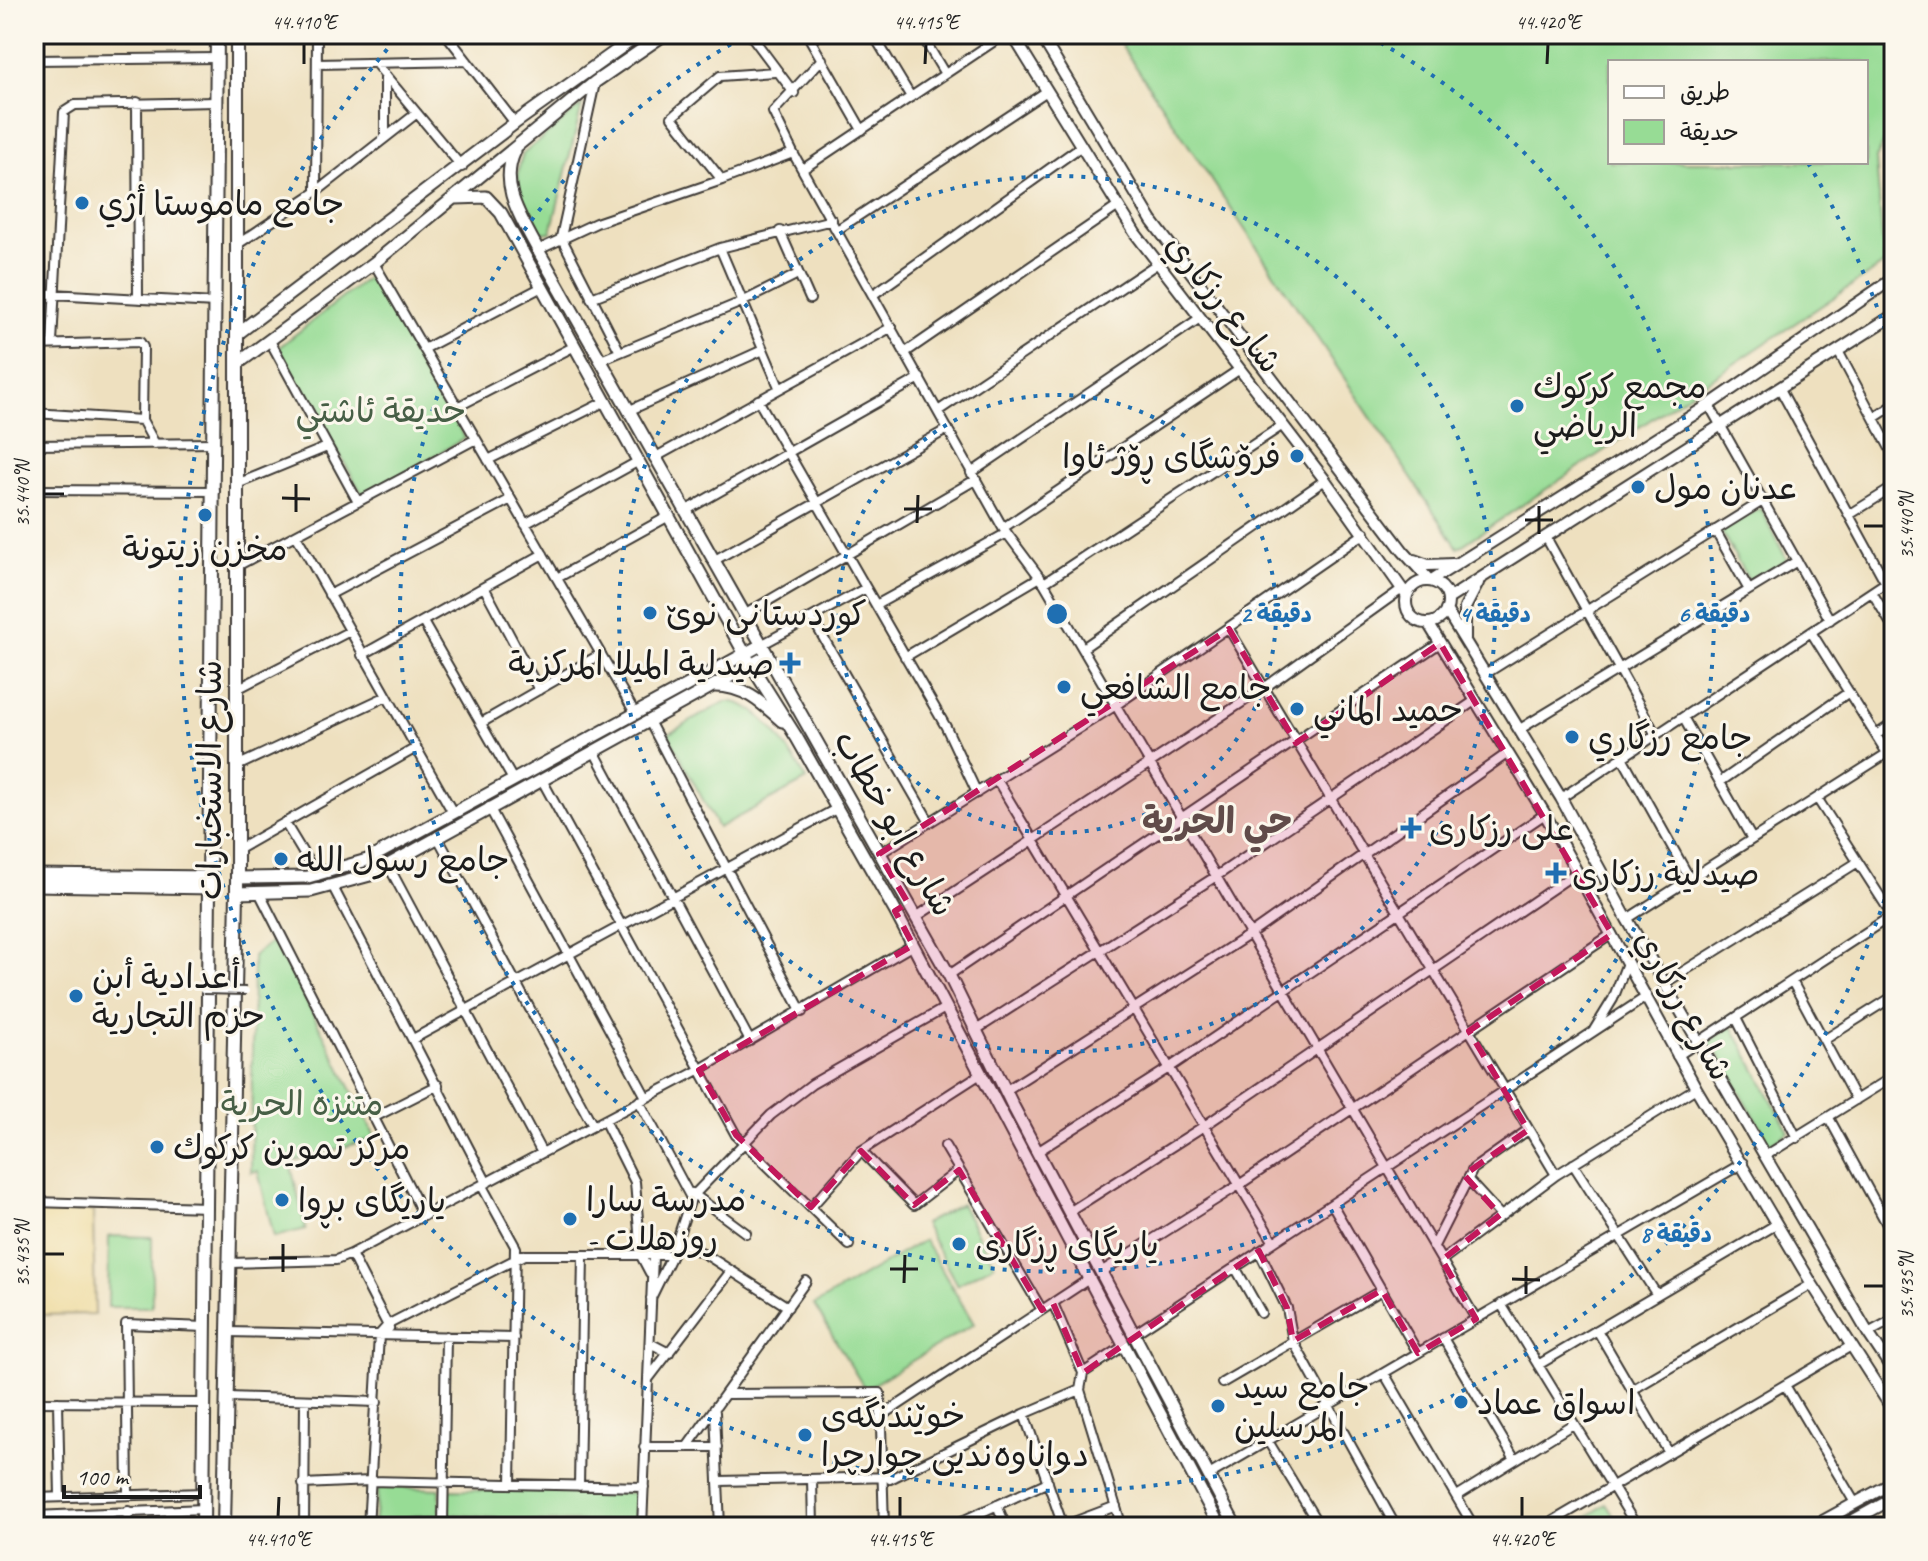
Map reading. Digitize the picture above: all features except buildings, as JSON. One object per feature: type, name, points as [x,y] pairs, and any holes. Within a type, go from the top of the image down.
[{"type":"main road","name":"شارع الاستخبارات","points":[[203,1527],[212,882],[217,34]]},
{"type":"main road","name":"شارع الاستخبارات","points":[[224,1527],[237,893],[237,34]]},
{"type":"main road","points":[[237,334],[462,167],[515,123],[640,34]]},
{"type":"main road","points":[[237,364],[374,263],[515,151],[595,82],[665,34]]},
{"type":"main road","points":[[217,134],[238,132]]},
{"type":"main road","name":"شارع ابو خطاب","points":[[515,151],[509,178],[515,205],[538,250],[949,975],[1005,1091],[1236,1527]]},
{"type":"main road","points":[[456,198],[486,197],[501,213],[515,205]]},
{"type":"main road","name":"شارع ابو خطاب","points":[[501,213],[748,659],[797,738],[895,911],[1220,1527]]},
{"type":"main road","points":[[214,546],[237,546]]},
{"type":"main road","points":[[237,878],[317,876],[376,856],[512,778],[764,650]]},
{"type":"main road","points":[[237,893],[260,894],[333,887],[388,865],[714,686],[748,659]]},
{"type":"main road","points":[[714,686],[731,686],[747,692],[797,738]]},
{"type":"main road","points":[[34,875],[212,882]]},
{"type":"main road","points":[[34,885],[212,882]]},
{"type":"main road","points":[[895,911],[908,903]]},
{"type":"main road","points":[[210,1088],[232,1089]]},
{"type":"main road","points":[[1076,1253],[1087,1246]]},
{"type":"street","points":[[316,192],[317,34]]},
{"type":"street","points":[[446,34],[515,123]]},
{"type":"street","points":[[750,34],[775,72],[794,93]]},
{"type":"street","points":[[821,34],[810,38],[862,130]]},
{"type":"street","points":[[873,34],[911,97]]},
{"type":"street","points":[[921,34],[945,74]]},
{"type":"street","points":[[803,169],[1005,34]]},
{"type":"street","name":"شارع رزكاري","points":[[1012,34],[1135,233],[1365,533],[1404,592]]},
{"type":"street","name":"شارع رزكاري","points":[[1040,34],[1152,221],[1403,551],[1430,581]]},
{"type":"street","points":[[34,60],[217,58]]},
{"type":"street","points":[[822,59],[794,93],[773,112],[793,153],[1005,531],[1042,580],[1083,648],[1476,1319]]},
{"type":"street","points":[[317,64],[467,61]]},
{"type":"street","points":[[376,64],[462,167]]},
{"type":"street","points":[[722,180],[672,117],[720,76],[775,72]]},
{"type":"street","points":[[385,74],[385,138]]},
{"type":"street","points":[[595,82],[561,237],[620,352]]},
{"type":"street","points":[[837,230],[1047,91]]},
{"type":"street","points":[[137,102],[138,298]]},
{"type":"street","points":[[52,343],[64,112],[75,105],[216,102]]},
{"type":"street","points":[[238,244],[316,192],[417,113]]},
{"type":"street","points":[[874,294],[1080,147]]},
{"type":"street","points":[[538,250],[561,237],[793,153]]},
{"type":"street","points":[[906,352],[1117,207]]},
{"type":"street","points":[[591,298],[720,248],[832,220]]},
{"type":"street","points":[[1135,233],[1152,221]]},
{"type":"street","points":[[780,231],[796,275],[810,299]]},
{"type":"street","points":[[720,248],[779,387]]},
{"type":"street","points":[[374,263],[635,713]]},
{"type":"street","points":[[938,411],[1158,263]]},
{"type":"street","points":[[601,360],[744,301],[796,275]]},
{"type":"street","points":[[916,917],[1264,688],[1415,584],[1430,581],[1470,558],[1709,405],[1894,278]]},
{"type":"street","points":[[424,349],[540,288]]},
{"type":"street","points":[[34,293],[215,303]]},
{"type":"street","points":[[1404,592],[1410,615],[1428,623],[1439,619],[1447,605],[1482,579],[1894,315]]},
{"type":"street","points":[[744,615],[847,556],[973,476],[1200,318]]},
{"type":"street","points":[[654,458],[892,327]]},
{"type":"street","points":[[270,341],[358,502]]},
{"type":"street","points":[[34,345],[140,342],[143,347],[142,420],[155,444]]},
{"type":"street","points":[[457,407],[573,347]]},
{"type":"street","points":[[628,411],[763,350]]},
{"type":"street","points":[[1838,351],[1894,456]]},
{"type":"street","points":[[876,605],[1005,531],[1240,369]]},
{"type":"street","points":[[685,511],[920,378]]},
{"type":"street","points":[[1561,798],[1890,580],[1849,515],[1780,389]]},
{"type":"street","points":[[758,400],[946,727],[977,793]]},
{"type":"street","points":[[488,460],[604,402]]},
{"type":"street","points":[[1709,405],[1830,620]]},
{"type":"street","points":[[1874,418],[1894,405]]},
{"type":"street","points":[[34,413],[142,420]]},
{"type":"street","points":[[905,657],[1042,580],[1283,425]]},
{"type":"street","points":[[713,561],[948,429]]},
{"type":"street","points":[[237,566],[476,439]]},
{"type":"street","points":[[34,445],[215,443]]},
{"type":"street","points":[[237,484],[327,447]]},
{"type":"street","points":[[525,524],[637,462]]},
{"type":"street","points":[[1083,648],[1325,480]]},
{"type":"street","points":[[1849,515],[1894,487]]},
{"type":"street","points":[[34,490],[215,491]]},
{"type":"street","points":[[329,595],[511,499]]},
{"type":"street","points":[[1485,674],[1764,500]]},
{"type":"street","points":[[557,578],[669,516]]},
{"type":"street","points":[[1715,530],[1749,590]]},
{"type":"street","points":[[879,854],[1116,705],[1365,533]]},
{"type":"street","points":[[296,535],[348,632],[452,811]]},
{"type":"street","points":[[1547,539],[1656,735]]},
{"type":"street","points":[[1403,551],[1422,563],[1435,566],[1470,558]]},
{"type":"street","points":[[362,655],[543,554]]},
{"type":"street","points":[[1520,729],[1797,561]]},
{"type":"street","points":[[1466,645],[1465,608],[1482,579]]},
{"type":"street","points":[[1430,581],[1442,587],[1447,605]]},
{"type":"street","points":[[484,587],[539,690]]},
{"type":"street","points":[[764,650],[812,618],[866,588]]},
{"type":"street","points":[[1872,592],[1894,629]]},
{"type":"street","name":"شارع رزكاري","points":[[1447,605],[1466,645],[1561,798],[1698,1043],[1894,1372]]},
{"type":"street","points":[[812,618],[929,821]]},
{"type":"street","points":[[423,622],[512,778]]},
{"type":"street","name":"شارع رزكاري","points":[[1428,623],[1545,814],[1677,1056],[1812,1284],[1894,1412]]},
{"type":"street","points":[[1229,629],[1556,1175]]},
{"type":"street","points":[[237,689],[348,632]]},
{"type":"street","points":[[1627,919],[1890,751],[1876,735],[1811,632]]},
{"type":"street","points":[[949,975],[1440,643]]},
{"type":"street","points":[[481,723],[601,654]]},
{"type":"street","points":[[1720,782],[1849,692]]},
{"type":"street","points":[[237,766],[385,697]]},
{"type":"street","points":[[976,1030],[1218,875],[1476,700]]},
{"type":"street","points":[[1683,717],[1752,839]]},
{"type":"street","points":[[649,721],[802,1012]]},
{"type":"street","points":[[1876,735],[1894,723]]},
{"type":"street","points":[[237,850],[416,748]]},
{"type":"street","points":[[594,751],[750,1041]]},
{"type":"street","points":[[1005,1091],[1252,933],[1365,857],[1508,753]]},
{"type":"street","points":[[1622,757],[1690,879]]},
{"type":"street","points":[[542,780],[699,1070],[744,1142],[849,1245]]},
{"type":"street","points":[[997,780],[1273,1241]]},
{"type":"street","points":[[1677,1056],[1893,915],[1817,798]]},
{"type":"street","points":[[489,807],[569,954],[691,1195],[746,1233]]},
{"type":"street","points":[[413,1039],[836,809]]},
{"type":"street","points":[[1037,1152],[1169,1068],[1545,814]]},
{"type":"street","points":[[285,823],[317,876]]},
{"type":"street","points":[[437,836],[593,1126]]},
{"type":"street","points":[[1665,983],[1858,862]]},
{"type":"street","points":[[388,865],[542,1153]]},
{"type":"street","points":[[1069,1212],[1204,1126],[1577,872]]},
{"type":"street","points":[[333,887],[438,1085],[518,1254],[511,1484]]},
{"type":"street","points":[[260,894],[424,1216]]},
{"type":"street","points":[[1101,1272],[1239,1185],[1612,934]]},
{"type":"street","points":[[231,1263],[336,1260],[351,1254],[699,1070],[913,945]]},
{"type":"street","points":[[1591,1034],[1613,999],[1627,963]]},
{"type":"street","points":[[1792,981],[1856,1100]]},
{"type":"street","points":[[203,990],[246,991]]},
{"type":"street","points":[[1824,1040],[1894,996]]},
{"type":"street","points":[[1134,1334],[1646,997]]},
{"type":"street","points":[[651,1298],[672,1255],[691,1195],[771,1115],[812,1084],[945,1008]]},
{"type":"street","points":[[1736,1018],[1797,1138]]},
{"type":"street","points":[[811,1207],[861,1151],[979,1075]]},
{"type":"street","points":[[1765,1156],[1892,1081]]},
{"type":"street","points":[[373,1118],[438,1085]]},
{"type":"street","points":[[1442,1260],[1556,1175],[1696,1088]]},
{"type":"street","points":[[1829,1118],[1894,1237]]},
{"type":"street","points":[[604,1120],[635,1182],[641,1256],[652,1277]]},
{"type":"street","points":[[1434,1246],[1473,1169],[1528,1130]]},
{"type":"street","points":[[945,1146],[1042,1310]]},
{"type":"street","points":[[861,1151],[914,1205],[959,1170]]},
{"type":"street","points":[[1209,1475],[1743,1163]]},
{"type":"street","points":[[1573,1164],[1657,1295]]},
{"type":"street","points":[[1468,1180],[1500,1215]]},
{"type":"street","points":[[34,1202],[208,1207]]},
{"type":"street","points":[[1332,1204],[1418,1353]]},
{"type":"street","points":[[1538,1365],[1777,1224]]},
{"type":"street","points":[[677,1241],[788,1307]]},
{"type":"street","points":[[1259,1251],[1287,1308],[1293,1341],[1396,1527]]},
{"type":"street","points":[[351,1254],[389,1324],[389,1335]]},
{"type":"street","points":[[369,1335],[518,1254],[672,1255]]},
{"type":"street","points":[[579,1486],[583,1255]]},
{"type":"street","points":[[642,1527],[653,1256]]},
{"type":"street","points":[[1235,1267],[1261,1313]]},
{"type":"street","points":[[648,1379],[731,1271]]},
{"type":"street","points":[[880,1417],[1089,1279]]},
{"type":"street","points":[[687,1447],[806,1281]]},
{"type":"street","points":[[1632,1390],[1812,1284]]},
{"type":"street","points":[[1222,1383],[1382,1290]]},
{"type":"street","points":[[1053,1303],[1083,1373],[1080,1390],[1122,1527]]},
{"type":"street","points":[[1501,1304],[1637,1527]]},
{"type":"street","points":[[1868,1333],[1894,1319]]},
{"type":"street","points":[[128,1493],[126,1324],[206,1327]]},
{"type":"street","points":[[368,1527],[379,1335],[389,1324]]},
{"type":"street","points":[[1597,1330],[1669,1453]]},
{"type":"street","points":[[228,1332],[514,1338]]},
{"type":"street","points":[[443,1525],[446,1336]]},
{"type":"street","points":[[1443,1338],[1515,1460]]},
{"type":"street","points":[[650,1343],[669,1353]]},
{"type":"street","points":[[1083,1373],[1124,1346]]},
{"type":"street","points":[[1546,1526],[1851,1346]]},
{"type":"street","points":[[1384,1373],[1474,1527]]},
{"type":"street","points":[[1785,1385],[1855,1503]]},
{"type":"street","points":[[720,1481],[882,1480],[894,1477],[1080,1390]]},
{"type":"street","points":[[727,1394],[880,1393],[884,1527]]},
{"type":"street","points":[[228,1397],[377,1402]]},
{"type":"street","points":[[304,1527],[305,1400]]},
{"type":"street","points":[[34,1402],[205,1403]]},
{"type":"street","points":[[58,1402],[60,1497]]},
{"type":"street","points":[[715,1411],[720,1527]]},
{"type":"street","points":[[1024,1414],[1063,1526],[1074,1525],[1116,1506]]},
{"type":"street","points":[[1457,1496],[1573,1424]]},
{"type":"street","points":[[1268,1441],[1320,1527]]},
{"type":"street","points":[[644,1447],[717,1447]]},
{"type":"street","points":[[812,1479],[813,1527]]},
{"type":"street","points":[[303,1484],[370,1481],[644,1487]]},
{"type":"street","points":[[949,1527],[1048,1482]]},
{"type":"street","points":[[1812,1527],[1894,1482]]},
{"type":"street","points":[[34,1498],[204,1493]]},
{"type":"street","points":[[1841,1527],[1894,1498]]},
{"type":"street","points":[[997,1505],[1006,1527]]},
{"type":"street","points":[[34,1516],[204,1509]]},
{"type":"street","points":[[127,1527],[128,1511]]},
{"type":"street","points":[[411,1527],[477,1527]]},
{"type":"highlighted area","points":[[1229,629],[1296,743],[1440,643],[1612,934],[1469,1031],[1528,1130],[1464,1175],[1500,1215],[1442,1260],[1476,1319],[1418,1353],[1382,1290],[1293,1341],[1287,1308],[1259,1251],[1083,1373],[1053,1303],[1042,1310],[959,1170],[914,1205],[861,1151],[811,1207],[736,1135],[699,1070],[913,945],[895,911],[908,903],[879,854]]},
{"type":"green space","name":"مجمع كركوك الرياضي","points":[[1114,34],[1894,34],[1894,123],[1876,158],[1884,264],[1458,548]]},
{"type":"green space","points":[[582,105],[551,232],[539,233],[521,195],[519,165],[523,154]]},
{"type":"green space","name":"حديقة ئاشتي","points":[[370,276],[465,438],[364,497],[278,348]]},
{"type":"green space","points":[[1761,508],[1787,560],[1750,583],[1721,531]]},
{"type":"green space","points":[[725,702],[737,703],[761,718],[783,743],[807,780],[718,828],[668,734]]},
{"type":"green space","name":"متنزه الحرية","points":[[275,939],[376,1138],[290,1162],[306,1229],[274,1237],[258,1171],[251,1172],[253,956]]},
{"type":"green space","points":[[1732,1026],[1789,1132],[1765,1147],[1763,1131],[1717,1052],[1706,1043]]},
{"type":"green space","name":"یاریگای ڕزگاری","points":[[961,1204],[994,1264],[957,1285],[924,1224]]},
{"type":"green space","points":[[109,1236],[152,1237],[152,1307],[108,1307]]},
{"type":"green space","points":[[924,1240],[974,1324],[865,1389],[814,1305]]},
{"type":"green space","points":[[378,1487],[440,1489],[440,1515],[414,1516],[374,1525]]},
{"type":"green space","points":[[448,1490],[637,1493],[637,1522],[534,1522],[448,1514]]},
{"type":"green space","points":[[1606,1504],[1621,1527],[1572,1527]]},
{"type":"sand","points":[[34,1210],[93,1211],[95,1314],[34,1315]]},
{"type":"place","name":"جامع ماموستا أژي","points":[[82,203]]},
{"type":"place","name":"مجمع كركوك الرياضي","points":[[1517,406]]},
{"type":"place","name":"فرۆشگای ڕۆژ ئاوا","points":[[1297,456]]},
{"type":"place","name":"عدنان مول","points":[[1638,487]]},
{"type":"place","name":"مخزن زيتونة","points":[[205,515]]},
{"type":"place","name":"کوردستانی نوێ","points":[[650,613]]},
{"type":"place","name":"صيدلية الميلا المركزية","points":[[790,663]]},
{"type":"place","name":"جامع الشافعي","points":[[1064,687]]},
{"type":"place","name":"حميد الماني","points":[[1297,709]]},
{"type":"place","name":"جامع رزگاري","points":[[1572,737]]},
{"type":"place","name":"على رزكارى","points":[[1411,828]]},
{"type":"place","name":"جامع رسول الله","points":[[281,859]]},
{"type":"place","name":"صيدلية رزكارى","points":[[1556,873]]},
{"type":"place","name":"أعدادية أبن حزم التجارية","points":[[76,996]]},
{"type":"place","name":"مركز تموين كركوك","points":[[157,1147]]},
{"type":"place","name":"یاریگای بڕوا","points":[[282,1200]]},
{"type":"place","name":"مدرسة سارا - روزهلات","points":[[570,1219]]},
{"type":"place","name":"یاریگای ڕزگاری","points":[[959,1244]]},
{"type":"place","name":"اسواق عماد","points":[[1461,1402]]},
{"type":"place","name":"جامع سيد المرسلين","points":[[1218,1406]]},
{"type":"place","name":"خوێندنگەی دواناوەندیی چوارچرا","points":[[805,1435]]},
{"type":"district","name":"حي الحرية","points":[[1217,821]]}]
